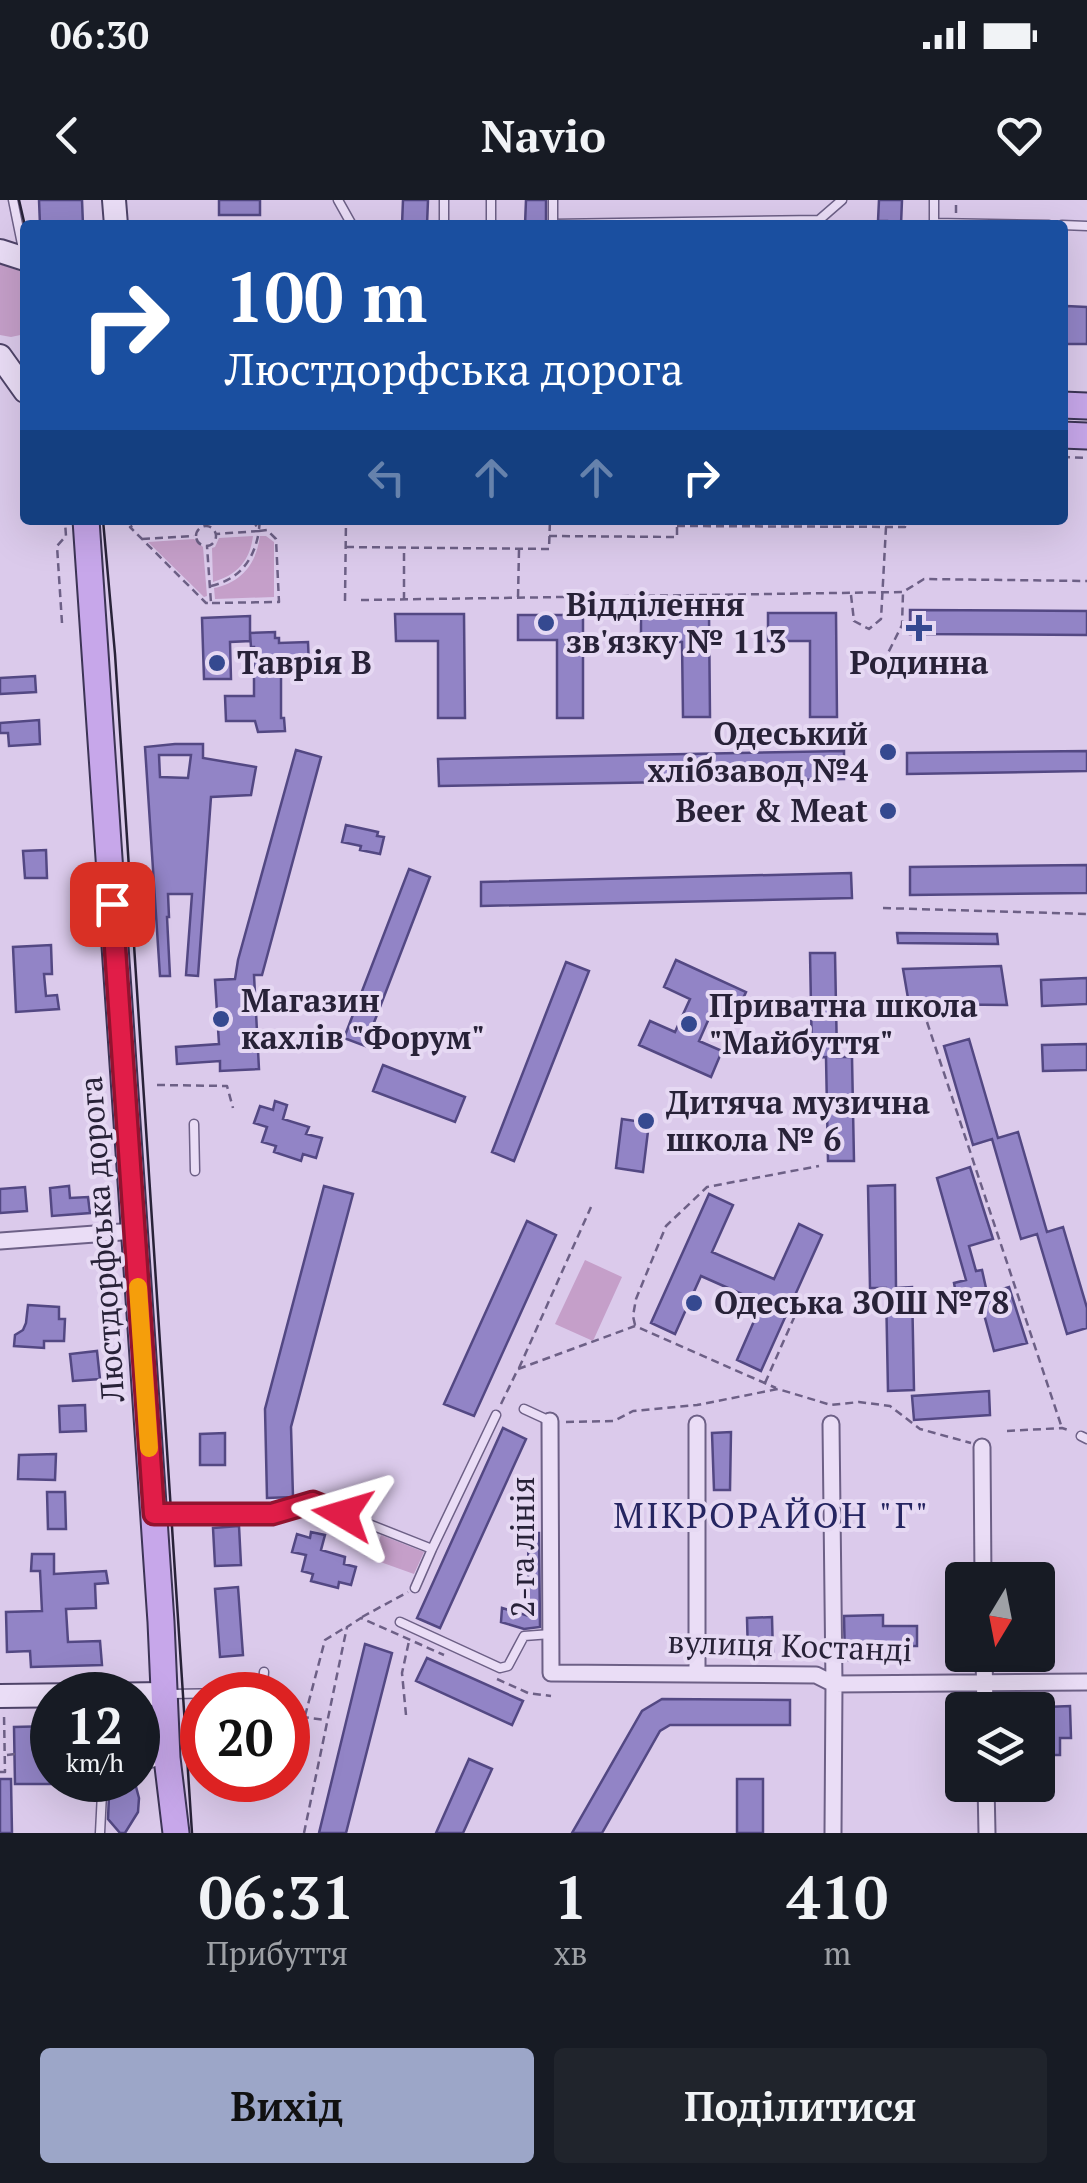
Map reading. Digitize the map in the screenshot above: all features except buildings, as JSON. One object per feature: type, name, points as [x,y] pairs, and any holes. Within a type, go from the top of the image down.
[{"type":"main road","name":"Люстдорфська дорога","points":[[86,525],[154,1514],[172,1705],[167,1758],[176,1833]]},
{"type":"street","points":[[0,356],[20,384]]},
{"type":"street","points":[[0,1241],[134,1232]]},
{"type":"street","name":"2-га лінія","points":[[550,1422],[551,1673]]},
{"type":"street","points":[[697,1424],[697,1673]]},
{"type":"street","points":[[832,1424],[832,1833]]},
{"type":"street","points":[[982,1446],[983,1562]]},
{"type":"street","points":[[984,1672],[984,1692]]},
{"type":"street","name":"вулиця Костанді","points":[[551,1673],[816,1675],[834,1684],[1087,1682]]},
{"type":"street","points":[[2,1704],[172,1705]]},
{"type":"street","points":[[986,1802],[987,1833]]},
{"type":"lane","points":[[12,200],[20,236]]},
{"type":"lane","points":[[827,220],[842,200]]},
{"type":"lane","points":[[194,1124],[195,1171]]},
{"type":"lane","points":[[524,1409],[550,1422]]},
{"type":"lane","points":[[415,1588],[496,1415]]},
{"type":"lane","points":[[154,1514],[272,1514],[313,1502],[432,1548]]},
{"type":"lane","points":[[400,1622],[500,1668],[508,1666],[524,1636],[550,1634]]},
{"type":"lane","points":[[172,1705],[180,1703]]},
{"type":"lane","points":[[160,1760],[167,1758]]},
{"type":"lane","points":[[100,1833],[102,1802]]},
{"type":"path","points":[[132,525],[141,540],[206,602],[280,602],[276,539],[266,530],[216,534]]},
{"type":"path","points":[[203,525],[196,536],[198,542],[207,546]]},
{"type":"path","points":[[207,546],[215,542],[216,534],[209,525]]},
{"type":"path","points":[[256,525],[259,531]]},
{"type":"path","points":[[209,587],[226,582],[242,570],[256,547],[260,525]]},
{"type":"path","points":[[345,601],[346,525]]},
{"type":"path","points":[[346,546],[549,549],[550,525]]},
{"type":"path","points":[[549,536],[678,538],[677,526],[905,525]]},
{"type":"path","points":[[851,593],[854,621],[869,629],[881,619],[886,527]]},
{"type":"path","points":[[141,540],[196,536]]},
{"type":"path","points":[[207,546],[211,603]]},
{"type":"path","points":[[404,547],[404,600]]},
{"type":"path","points":[[518,597],[519,548]]},
{"type":"path","points":[[60,580],[70,579]]},
{"type":"path","points":[[362,600],[903,592],[924,579],[1087,581]]},
{"type":"path","points":[[884,663],[902,625],[903,592]]},
{"type":"path","points":[[883,908],[1087,914]]},
{"type":"path","points":[[927,1022],[1062,1428]]},
{"type":"path","points":[[157,1085],[228,1086],[233,1108]]},
{"type":"path","points":[[635,1326],[636,1299],[666,1226],[707,1186],[819,1166]]},
{"type":"path","points":[[496,1415],[591,1207]]},
{"type":"path","points":[[765,1383],[801,1302],[794,1298]]},
{"type":"path","points":[[518,1369],[635,1326],[778,1389],[831,1405],[858,1402],[890,1406],[920,1429],[982,1446]]},
{"type":"path","points":[[550,1422],[614,1421],[632,1411],[697,1405],[778,1389]]},
{"type":"path","points":[[1008,1431],[1062,1428],[1084,1438]]},
{"type":"path","points":[[310,1698],[326,1640],[415,1588]]},
{"type":"path","points":[[361,1618],[444,1655]]},
{"type":"path","points":[[304,1833],[347,1626]]},
{"type":"path","points":[[406,1715],[402,1672],[410,1640]]},
{"type":"path","points":[[494,1678],[528,1692],[552,1696]]},
{"type":"path","points":[[0,1772],[6,1772],[2,1704]]},
{"type":"path","points":[[172,1705],[180,1706]]},
{"type":"path","points":[[310,1717],[328,1721]]},
{"type":"path","points":[[5,1755],[16,1754]]},
{"type":"shaded area","points":[[0,264],[20,271],[20,335],[0,335]]},
{"type":"shaded area","points":[[253,536],[241,566],[213,582],[212,548],[219,538]]},
{"type":"shaded area","points":[[260,536],[274,542],[274,597],[215,599],[214,588],[240,576],[251,563]]},
{"type":"shaded area","points":[[194,539],[203,547],[207,596],[204,597],[148,542]]},
{"type":"shaded area","points":[[585,1260],[622,1277],[593,1341],[555,1324]]},
{"type":"shaded area","points":[[381,1535],[424,1552],[414,1574],[372,1559]]},
{"type":"tram line","points":[[19,200],[24,220]]},
{"type":"tram line","points":[[103,525],[192,1833]]},
{"type":"slow traffic","points":[[138,1287],[149,1448]]},
{"type":"place","name":"Відділення зв'язку № 113","points":[[546,623]]},
{"type":"place","name":"Родинна","points":[[919,628]]},
{"type":"place","name":"Таврія В","points":[[217,663]]},
{"type":"place","name":"Одеський хлібзавод №4","points":[[888,752]]},
{"type":"place","name":"Beer & Meat","points":[[888,811]]},
{"type":"place","name":"Магазин кахлів \"Форум\"","points":[[221,1019]]},
{"type":"place","name":"Приватна школа \"Майбуття\"","points":[[689,1024]]},
{"type":"place","name":"Дитяча музична школа № 6","points":[[646,1121]]},
{"type":"place","name":"Одеська ЗОШ №78","points":[[694,1303]]},
{"type":"district","name":"МІКРОРАЙОН \"Г\"","points":[[772,1516]]},
{"type":"route","points":[[112,904],[154,1514],[272,1514],[313,1502],[343,1514]]}]
